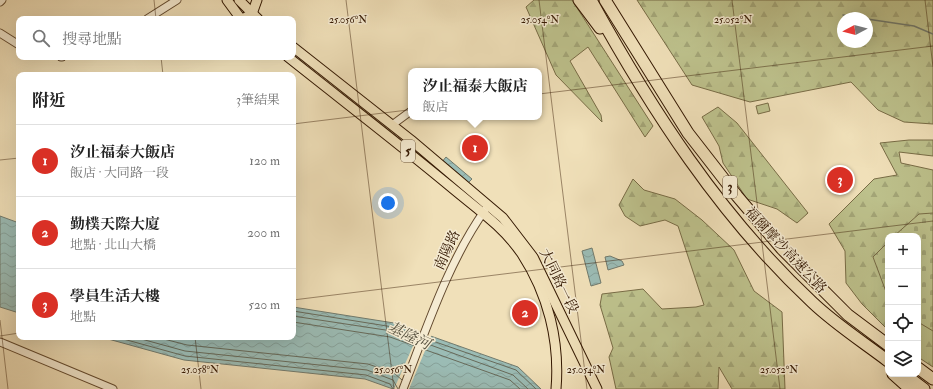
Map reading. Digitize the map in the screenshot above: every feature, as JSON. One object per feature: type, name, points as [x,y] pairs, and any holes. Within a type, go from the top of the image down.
[{"type":"highway","points":[[579,0],[624,59]]},
{"type":"highway","name":"福爾摩沙高速公路","points":[[591,0],[624,59],[669,132],[729,211],[812,302],[885,359]]},
{"type":"highway","name":"福爾摩沙高速公路","points":[[605,0],[688,133],[737,196],[782,249],[848,316],[885,343]]},
{"type":"highway","points":[[824,312],[885,367]]},
{"type":"highway","points":[[921,370],[933,379]]},
{"type":"highway","points":[[896,377],[910,389]]},
{"type":"highway","points":[[908,377],[924,389]]},
{"type":"main road","points":[[227,0],[240,16]]},
{"type":"main road","points":[[255,16],[258,0]]},
{"type":"main road","points":[[242,16],[243,2]]},
{"type":"main road","points":[[243,2],[254,16]]},
{"type":"main road","name":"大同路一段","points":[[296,49],[392,125],[503,218],[533,257],[597,389]]},
{"type":"main road","name":"大同路一段","points":[[292,60],[404,148],[498,226],[521,252],[546,302],[554,330],[556,350],[556,389]]},
{"type":"street","points":[[152,16],[177,0]]},
{"type":"street","points":[[0,34],[16,43]]},
{"type":"street","points":[[392,125],[408,114]]},
{"type":"street","name":"南陽路","points":[[403,389],[438,299],[471,229],[489,205]]},
{"type":"street","points":[[0,342],[113,389]]},
{"type":"green space","points":[[534,0],[572,0],[653,126],[645,137],[588,47],[570,61],[601,115],[602,122],[556,75],[526,7]]},
{"type":"green space","points":[[637,0],[933,0],[933,124],[904,122],[878,110],[851,82],[750,102],[692,85]]},
{"type":"green space","points":[[768,103],[770,111],[758,114],[756,106]]},
{"type":"green space","points":[[718,107],[737,123],[808,213],[797,223],[777,209],[747,199],[723,163],[719,146],[702,117]]},
{"type":"green space","points":[[909,140],[933,140],[933,156],[899,152],[901,163],[933,170],[933,367],[921,359],[921,233],[885,233],[885,327],[862,304],[846,283],[845,251],[829,224],[874,179],[897,175],[880,143]]},
{"type":"green space","points":[[633,179],[644,190],[675,199],[702,220],[734,250],[754,291],[782,312],[785,389],[732,389],[719,367],[718,389],[616,389],[609,357],[613,348],[600,305],[602,294],[643,289],[662,309],[696,307],[704,305],[678,226],[665,220],[640,226],[625,216],[619,205]]},
{"type":"green space","points":[[933,213],[933,331],[921,324],[921,233],[897,233],[919,214]]},
{"type":"green space","points":[[885,245],[885,289],[873,257]]},
{"type":"water","points":[[446,157],[472,179],[467,184],[441,163]]},
{"type":"water","points":[[0,216],[16,222],[16,312],[0,307]]},
{"type":"water","points":[[592,248],[601,283],[591,286],[582,251]]},
{"type":"water","points":[[610,256],[622,261],[624,265],[608,270],[605,257]]},
{"type":"water","name":"基隆河","points":[[296,307],[394,323],[518,367],[541,389],[393,389],[365,379],[184,360],[112,340],[296,340]]},
{"type":"pier","points":[[420,330],[432,334],[409,389],[394,389]]},
{"type":"waterway","points":[[873,20],[914,26],[933,34]]},
{"type":"place","name":"汐止福泰大飯店","points":[[475,148]]},
{"type":"place","name":"學員生活大樓","points":[[840,180]]},
{"type":"place","name":"勤樸天際大廈","points":[[525,313]]}]
